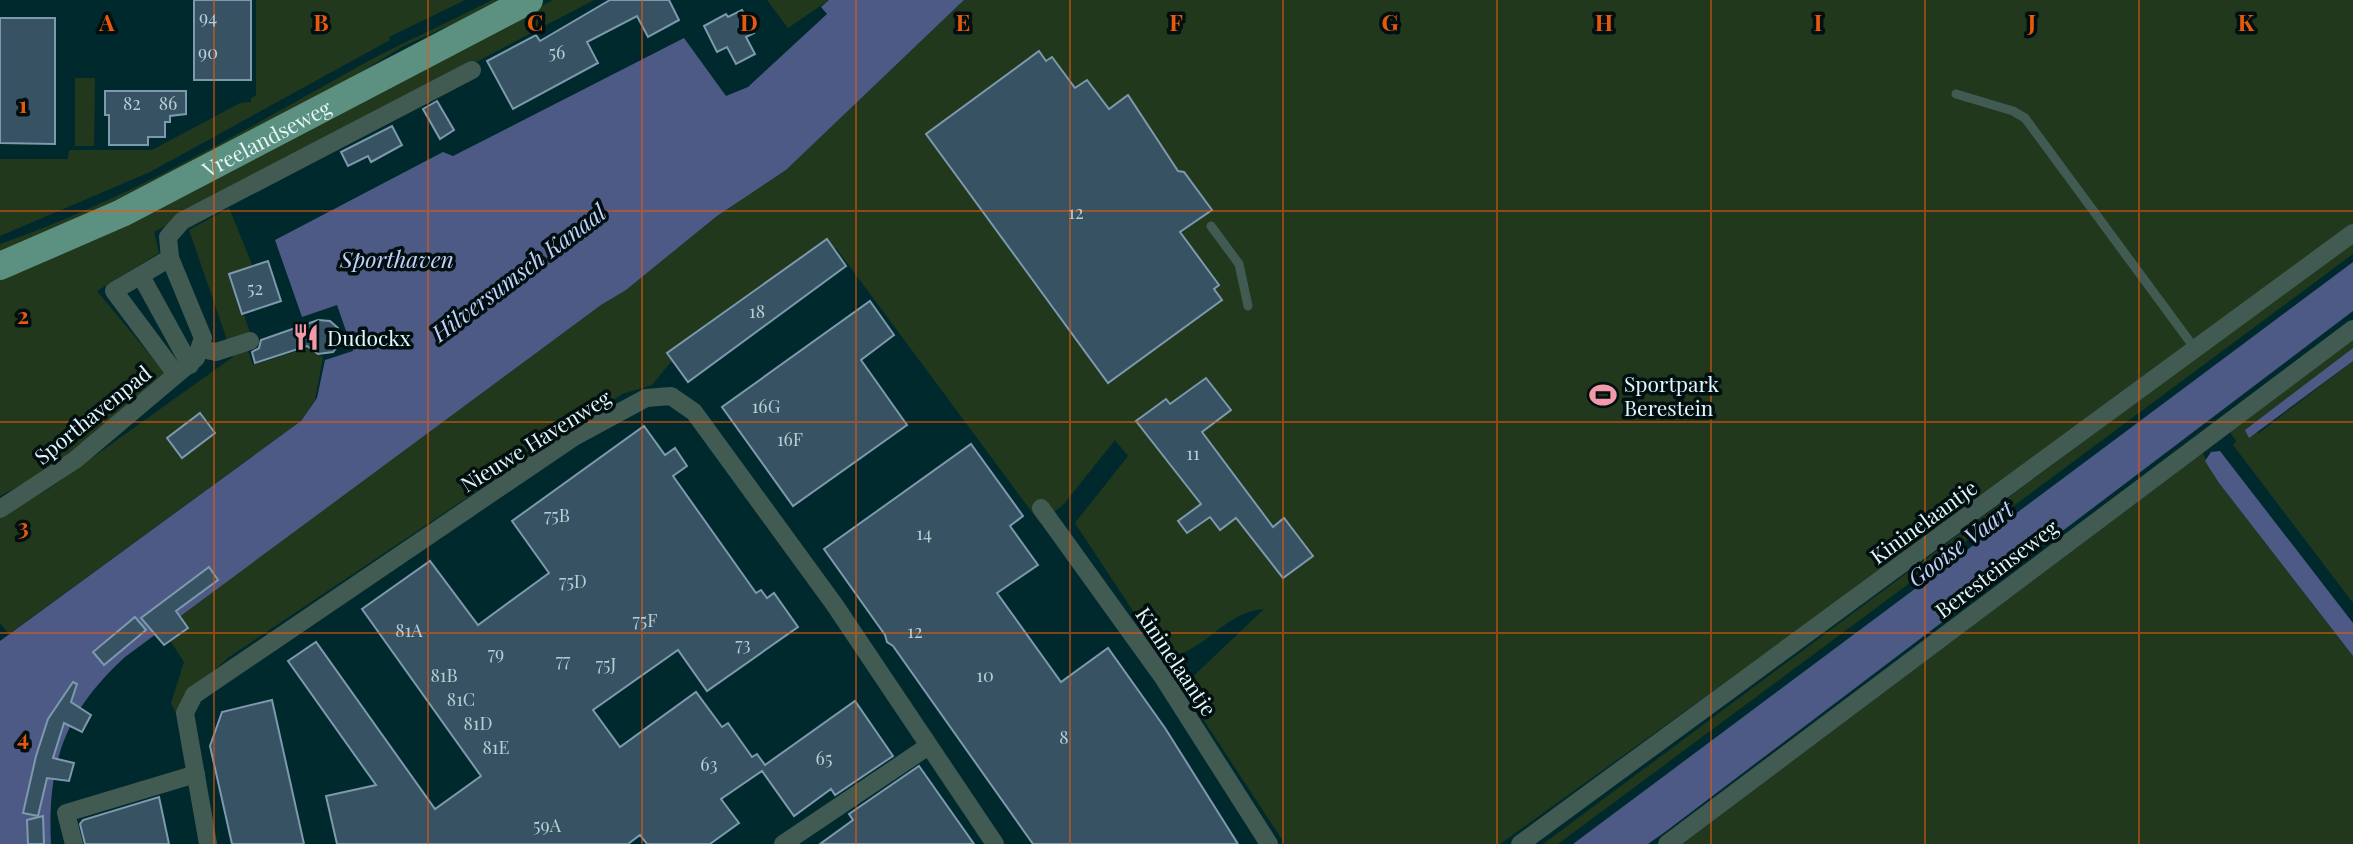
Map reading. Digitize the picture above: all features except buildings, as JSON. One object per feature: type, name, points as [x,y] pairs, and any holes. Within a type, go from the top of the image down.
[{"type":"main road","name":"Vreelandseweg","points":[[0,267],[122,213],[529,0]]},
{"type":"street","points":[[250,341],[216,352],[201,349],[203,338],[170,258],[168,237],[182,221],[472,70]]},
{"type":"street","name":"Kininelaantje","points":[[1520,844],[2353,233]]},
{"type":"street","name":"Sporthavenpad","points":[[170,258],[114,291],[183,370]]},
{"type":"street","points":[[141,275],[183,370]]},
{"type":"street","name":"Beresteinseweg","points":[[1667,844],[2353,329]]},
{"type":"street","name":"Sporthavenpad","points":[[0,509],[75,460],[183,370],[201,349]]},
{"type":"street","name":"Nieuwe Havenweg","points":[[208,844],[185,713],[194,695],[574,437],[646,398],[671,396],[694,411],[834,604],[927,747],[995,844]]},
{"type":"street","name":"Kininelaantje","points":[[1041,508],[1162,676],[1269,844]]},
{"type":"street","points":[[783,844],[927,747]]},
{"type":"street","points":[[74,844],[66,813],[196,774]]},
{"type":"lane","points":[[1956,94],[2013,111],[2025,118],[2196,350]]},
{"type":"lane","points":[[1211,226],[1239,264],[1248,306]]},
{"type":"green space","points":[[256,0],[465,0],[389,37],[390,40],[150,172],[0,236],[0,159],[68,159],[69,150],[152,150],[240,103],[251,102],[251,98],[256,95]]},
{"type":"green space","points":[[492,0],[506,0],[402,47],[317,99],[169,178],[0,253],[0,244],[140,185],[379,56]]},
{"type":"green space","points":[[553,0],[594,0],[154,232],[159,253],[97,291],[166,374],[47,471],[0,496],[0,279],[161,205]]},
{"type":"green space","points":[[767,0],[829,0],[788,28]]},
{"type":"green space","name":"Sportpark Berestein","points":[[964,0],[2353,0],[2353,227],[2187,351],[1500,844],[1285,844],[1182,687],[1264,609],[1237,617],[1191,649],[1164,658],[1075,523],[1128,456],[1115,440],[1063,505],[1040,523],[836,248],[669,364],[652,385],[622,394],[229,657],[187,695],[176,714],[171,703],[184,662],[162,628],[601,305],[626,290],[717,216],[786,170]]},
{"type":"green space","points":[[75,78],[95,78],[94,146],[75,146]]},
{"type":"green space","points":[[229,208],[254,269],[231,277],[254,344],[247,348],[253,365],[307,348],[323,357],[315,400],[301,421],[9,634],[0,623],[0,516],[50,488],[233,357],[189,230]]},
{"type":"green space","points":[[2353,241],[2353,254],[1558,844],[1543,844]]},
{"type":"green space","points":[[2353,338],[2353,348],[2245,430],[2259,433],[2353,361],[2353,603],[2233,445],[2236,441],[2230,432]]},
{"type":"green space","points":[[2202,452],[2219,483],[2353,656],[2353,844],[1681,844]]},
{"type":"water","points":[[829,0],[964,0],[786,170],[717,216],[626,290],[601,305],[125,657],[88,698],[64,741],[52,788],[51,844],[0,844],[0,641],[301,421],[317,398],[325,360],[353,351],[337,305],[302,317],[275,240],[443,152],[453,156],[684,38],[726,96],[748,87],[827,14],[821,7]]},
{"type":"water","name":"Gooise Vaart","points":[[2353,262],[2353,311],[1665,832],[1648,844],[1573,844]]},
{"type":"water","points":[[2353,348],[2353,361],[2249,438],[2245,430]]},
{"type":"water","points":[[2220,451],[2353,623],[2353,656],[2219,483],[2205,461],[2211,452]]},
{"type":"place","name":"Dudockx","points":[[306,337]]},
{"type":"place","name":"Sportpark Berestein","points":[[1603,395]]},
{"type":"water label","name":"Sporthaven","points":[[397,258]]},
{"type":"water label","name":"Hilversumsch Kanaal","points":[[518,272]]}]
